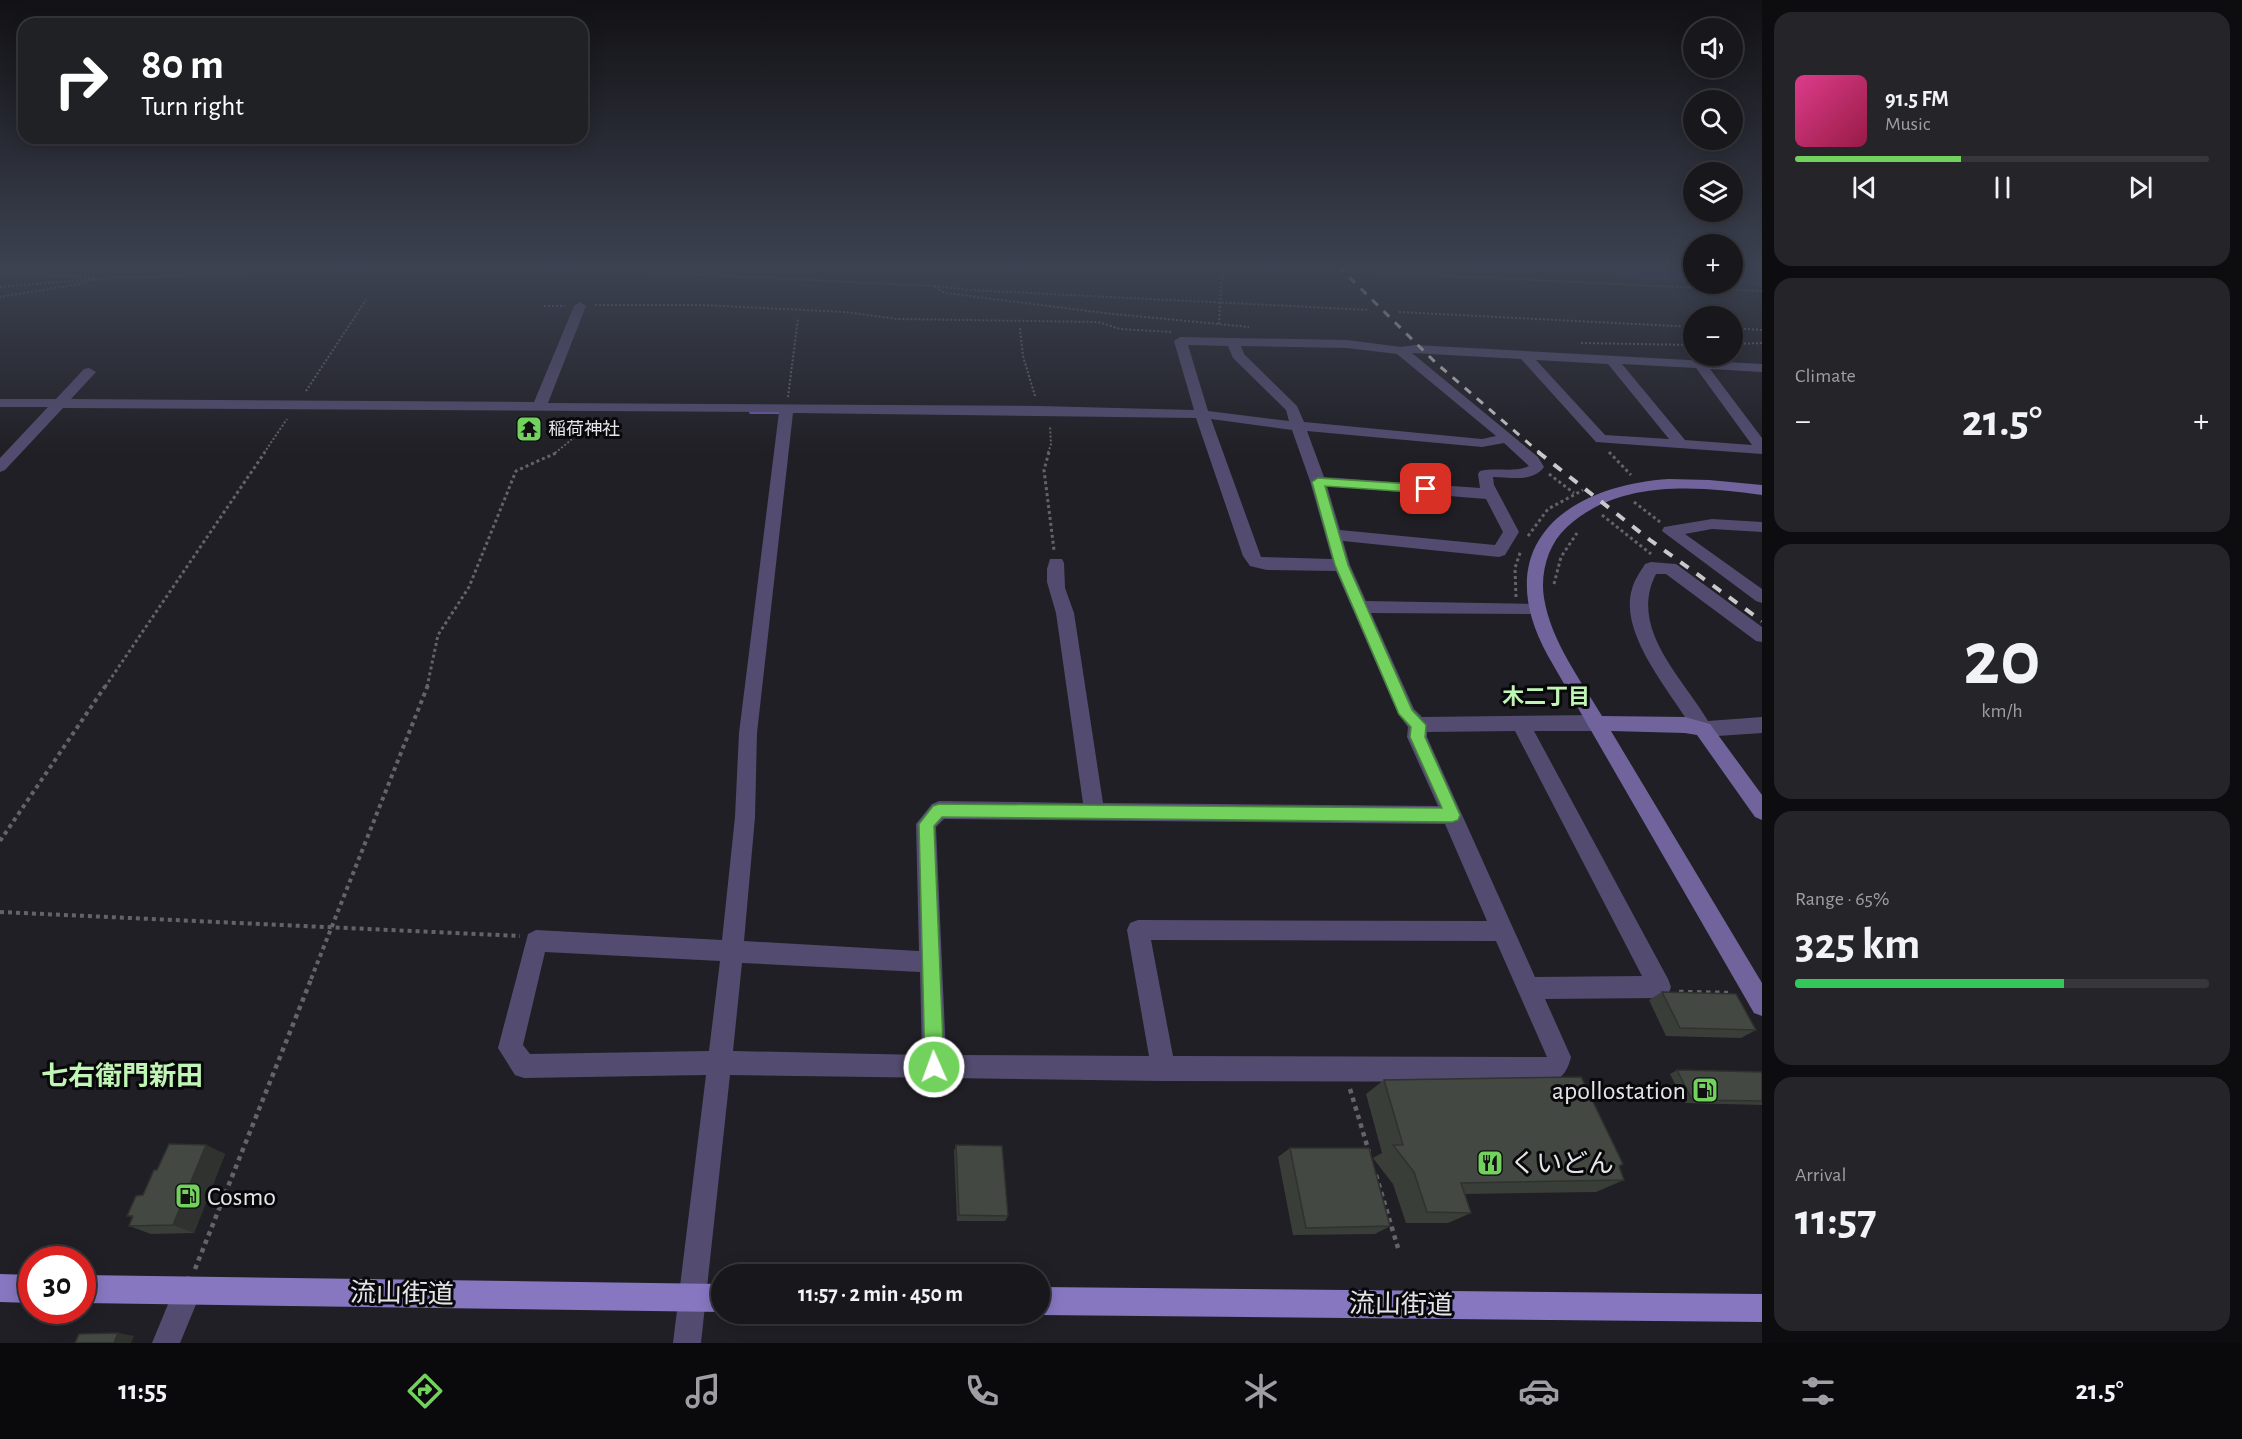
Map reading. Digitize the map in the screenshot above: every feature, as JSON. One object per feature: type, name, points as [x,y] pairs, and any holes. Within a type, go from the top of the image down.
[{"type":"main road","points":[[0,1288],[18,1288]]},
{"type":"main road","name":"流山街道","points":[[96,1289],[711,1298]]},
{"type":"main road","name":"流山街道","points":[[1050,1301],[1762,1308]]},
{"type":"street","points":[[540,405],[571,329]]},
{"type":"street","points":[[1342,565],[1256,562],[1251,556],[1202,414],[1180,341],[1347,344],[1401,351],[1415,349],[1683,363]]},
{"type":"street","points":[[931,962],[536,941],[510,1048],[524,1066],[721,1063],[1163,1069],[1552,1070],[1559,1057],[1418,737],[1418,725],[1407,714],[1342,565],[1318,482],[1292,409],[1238,355],[1233,342]]},
{"type":"street","points":[[1333,535],[1499,551],[1511,532],[1490,494],[1485,474],[1493,471],[1527,474],[1537,467],[1533,460],[1433,375],[1401,351]]},
{"type":"street","points":[[1525,355],[1601,439],[1762,449]]},
{"type":"street","points":[[1611,359],[1680,444]]},
{"type":"street","points":[[1701,366],[1762,449]]},
{"type":"street","points":[[1731,366],[1762,368]]},
{"type":"street","points":[[0,467],[89,372]]},
{"type":"street","points":[[0,403],[540,405],[787,412],[1040,410],[1202,414],[1298,426],[1482,443],[1505,438]]},
{"type":"street","points":[[687,1343],[721,1063],[745,817],[748,733],[787,412]]},
{"type":"street","points":[[1318,482],[1490,494]]},
{"type":"street","points":[[1762,490],[1695,483],[1655,485],[1607,495],[1578,509],[1559,523],[1543,543],[1535,574],[1537,608],[1554,651],[1762,1005]]},
{"type":"street","points":[[1670,531],[1712,524],[1762,527]]},
{"type":"street","points":[[1670,531],[1762,597]]},
{"type":"street","points":[[1056,563],[1054,572],[1058,596],[1065,613],[1095,812]]},
{"type":"street","points":[[1762,636],[1670,568],[1662,566],[1652,568],[1644,578],[1638,607],[1641,624],[1660,663],[1703,729],[1762,811]]},
{"type":"street","points":[[1360,608],[1537,608]]},
{"type":"street","points":[[1418,725],[1597,723],[1685,725],[1703,729],[1762,725]]},
{"type":"street","points":[[1521,724],[1660,987],[1529,988]]},
{"type":"street","points":[[934,1067],[926,824],[939,810],[1452,815]]},
{"type":"street","points":[[1163,1069],[1138,930],[1504,931]]},
{"type":"street","points":[[166,1343],[188,1290]]},
{"type":"path","points":[[0,841],[347,329]]},
{"type":"path","points":[[787,412],[797,329]]},
{"type":"path","points":[[1020,329],[1029,382],[1052,433],[1044,470],[1056,563]]},
{"type":"path","points":[[1119,329],[1177,332]]},
{"type":"path","points":[[1224,329],[1230,334],[1233,342]]},
{"type":"path","points":[[1743,329],[1762,330]]},
{"type":"path","points":[[1579,343],[1683,345]]},
{"type":"path","points":[[1743,344],[1762,343]]},
{"type":"path","points":[[188,1290],[430,680],[438,635],[469,587],[516,471],[562,449],[569,443],[577,406]]},
{"type":"path","points":[[1601,439],[1603,445],[1633,477]]},
{"type":"path","points":[[1537,467],[1574,493]]},
{"type":"path","points":[[1640,499],[1632,501],[1670,531]]},
{"type":"path","points":[[1606,510],[1598,513],[1653,555],[1662,566]]},
{"type":"path","points":[[1554,586],[1557,564],[1564,549],[1578,532]]},
{"type":"path","points":[[0,912],[529,937],[536,941]]},
{"type":"path","points":[[1660,987],[1674,992],[1728,993]]},
{"type":"path","points":[[1344,1069],[1372,1162]]},
{"type":"path","points":[[1375,1173],[1398,1248]]},
{"type":"building","points":[[1662,992],[1736,994],[1756,1030],[1680,1028]]},
{"type":"building","points":[[1677,1070],[1762,1072],[1762,1101],[1692,1100]]},
{"type":"building","points":[[1581,1077],[1623,1164],[1619,1166],[1624,1180],[1461,1183],[1471,1213],[1427,1212],[1414,1172],[1393,1145],[1403,1145],[1384,1080]]},
{"type":"building","points":[[169,1144],[206,1145],[173,1225],[129,1226],[133,1216],[127,1216],[136,1196],[143,1195]]},
{"type":"building","points":[[956,1145],[1002,1146],[1008,1216],[959,1215]]},
{"type":"building","points":[[1290,1148],[1369,1148],[1390,1226],[1306,1228]]},
{"type":"building","points":[[118,1333],[114,1343],[75,1343],[79,1334]]},
{"type":"waterway","points":[[751,412],[784,412]]},
{"type":"railway","points":[[1401,329],[1436,363],[1540,453]]},
{"type":"railway","points":[[1538,452],[1650,540],[1762,621]]},
{"type":"place","name":"稲荷神社","points":[[529,429]]},
{"type":"place","name":"apollostation","points":[[1705,1090]]},
{"type":"place","name":"くいどん","points":[[1490,1163]]},
{"type":"place","name":"Cosmo","points":[[188,1196]]},
{"type":"district","name":"木二丁目","points":[[1546,696]]},
{"type":"district","name":"七右衛門新田","points":[[122,1076]]},
{"type":"route","points":[[934,1067],[926,824],[939,810],[1452,815],[1418,737],[1418,725],[1407,714],[1342,565],[1318,482],[1426,489]]}]
